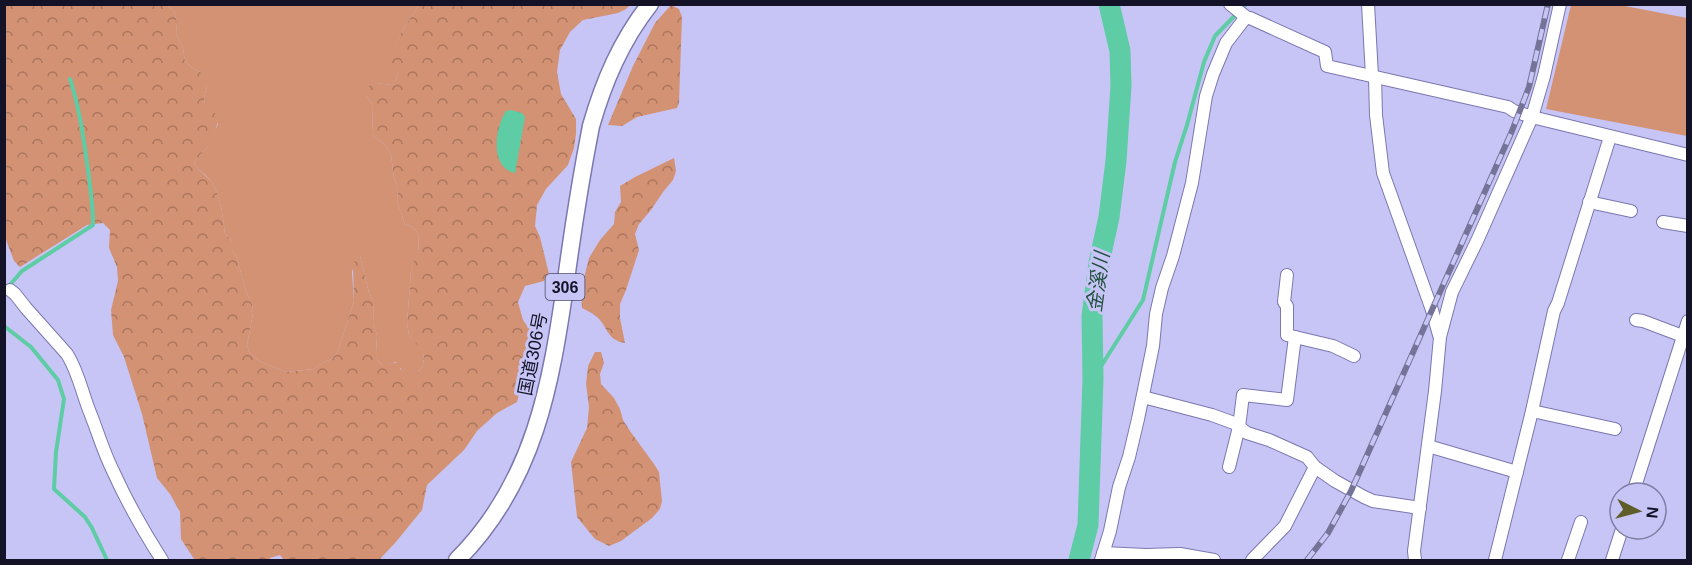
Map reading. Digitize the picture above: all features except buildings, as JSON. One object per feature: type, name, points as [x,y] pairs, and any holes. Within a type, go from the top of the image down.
[{"type":"highway","name":"国道306号","points":[[457,561],[495,514],[520,471],[530,446],[551,369],[591,126],[609,71],[628,35],[650,4]]},
{"type":"street","points":[[1368,4],[1376,115],[1383,173],[1440,337]]},
{"type":"street","points":[[1415,561],[1414,551],[1440,337],[1452,291],[1532,117],[1560,4]]},
{"type":"street","points":[[1231,6],[1244,16],[1325,52],[1327,66],[1508,107],[1532,117],[1688,155]]},
{"type":"street","points":[[1209,560],[1180,554],[1146,555],[1102,552],[1131,450],[1153,346],[1156,314],[1162,288],[1192,183],[1206,96],[1226,43],[1244,16]]},
{"type":"street","points":[[1495,561],[1554,311],[1610,137]]},
{"type":"street","points":[[1589,202],[1631,211]]},
{"type":"street","points":[[1663,222],[1688,226]]},
{"type":"street","points":[[1287,275],[1284,302],[1287,306],[1287,335],[1333,346],[1354,356]]},
{"type":"street","points":[[10,290],[67,354],[75,368],[85,402],[112,470],[142,529],[162,561]]},
{"type":"street","points":[[1636,320],[1685,338]]},
{"type":"street","points":[[1637,481],[1685,338],[1688,321]]},
{"type":"street","points":[[1229,467],[1239,427],[1243,395],[1287,400],[1294,337]]},
{"type":"street","points":[[1143,397],[1234,423],[1247,433],[1307,457],[1315,467],[1351,491],[1373,501],[1420,508]]},
{"type":"street","points":[[1532,411],[1615,429]]},
{"type":"street","points":[[1428,446],[1517,472]]},
{"type":"street","points":[[1252,561],[1285,526],[1315,467]]},
{"type":"street","points":[[1568,561],[1581,522]]},
{"type":"street","points":[[1612,561],[1618,541]]},
{"type":"green space","points":[[5,5],[167,5],[174,11],[177,23],[176,34],[183,48],[185,61],[205,77],[207,86],[205,105],[218,116],[211,141],[194,163],[211,181],[217,193],[225,234],[232,241],[232,250],[237,258],[246,292],[252,304],[253,313],[247,345],[249,352],[259,361],[286,372],[314,369],[332,359],[338,351],[354,301],[353,266],[357,256],[360,256],[369,293],[374,302],[373,323],[377,335],[378,361],[382,365],[400,363],[400,369],[416,374],[423,366],[424,353],[409,335],[407,323],[411,271],[419,255],[418,233],[405,224],[397,201],[398,187],[394,178],[391,155],[386,146],[372,134],[373,106],[367,96],[370,85],[376,83],[392,85],[396,80],[398,73],[391,64],[395,48],[405,26],[419,5],[630,5],[618,13],[583,20],[570,32],[560,50],[557,72],[561,94],[576,119],[576,134],[568,165],[546,189],[537,205],[535,226],[549,274],[544,281],[525,286],[518,302],[523,320],[530,330],[531,352],[517,402],[497,413],[477,431],[464,450],[427,485],[422,510],[379,560],[284,560],[280,555],[269,560],[194,559],[181,539],[180,512],[170,494],[157,478],[142,414],[124,357],[113,335],[111,310],[118,281],[117,267],[109,248],[110,230],[103,223],[87,225],[20,267],[14,261],[5,237]]},
{"type":"green space","points":[[167,5],[419,5],[405,26],[395,48],[392,64],[398,73],[396,80],[392,85],[376,83],[367,96],[373,106],[372,134],[386,146],[391,155],[394,178],[398,187],[397,201],[405,224],[418,233],[419,255],[411,271],[407,323],[409,335],[424,352],[423,366],[416,374],[404,372],[396,362],[382,365],[378,361],[377,335],[373,323],[374,302],[369,293],[360,256],[357,256],[352,272],[354,301],[338,351],[332,359],[314,369],[286,372],[259,361],[249,352],[247,345],[253,313],[252,304],[246,292],[237,258],[232,250],[232,241],[225,234],[217,193],[211,181],[194,163],[207,148],[218,124],[205,105],[207,86],[200,72],[185,61],[183,48],[176,34],[177,23],[174,11]]},
{"type":"green space","points":[[671,5],[679,9],[682,17],[677,108],[637,117],[622,126],[608,125],[633,66],[655,23]]},
{"type":"green space","points":[[1571,5],[1620,5],[1687,18],[1687,136],[1546,109]]},
{"type":"green space","points":[[674,158],[676,171],[673,180],[639,224],[635,234],[639,250],[620,304],[625,343],[614,339],[596,316],[582,308],[581,290],[589,258],[600,240],[614,224],[615,212],[621,202],[620,186]]},
{"type":"green space","points":[[595,352],[601,352],[604,363],[600,374],[601,384],[614,398],[623,420],[659,472],[662,501],[660,509],[652,518],[621,541],[609,546],[595,539],[577,517],[571,462],[587,428],[589,407],[586,384],[588,366]]},
{"type":"shaded area","points":[[506,111],[522,113],[525,117],[515,173],[507,170],[501,163],[497,146],[502,118]]},
{"type":"waterway","name":"金溪川","points":[[1079,560],[1088,525],[1093,379],[1092,316],[1099,263],[1109,217],[1116,161],[1121,86],[1120,51],[1109,4]]},
{"type":"waterway","points":[[1093,379],[1143,300],[1175,162],[1204,62],[1215,36],[1246,4]]},
{"type":"waterway","points":[[8,287],[22,271],[93,225],[84,142],[70,79]]},
{"type":"waterway","points":[[4,326],[31,347],[58,380],[64,399],[56,452],[54,489],[85,517],[107,560]]},
{"type":"railway","points":[[1307,560],[1328,533],[1351,491],[1512,131],[1529,87],[1548,4]]}]
